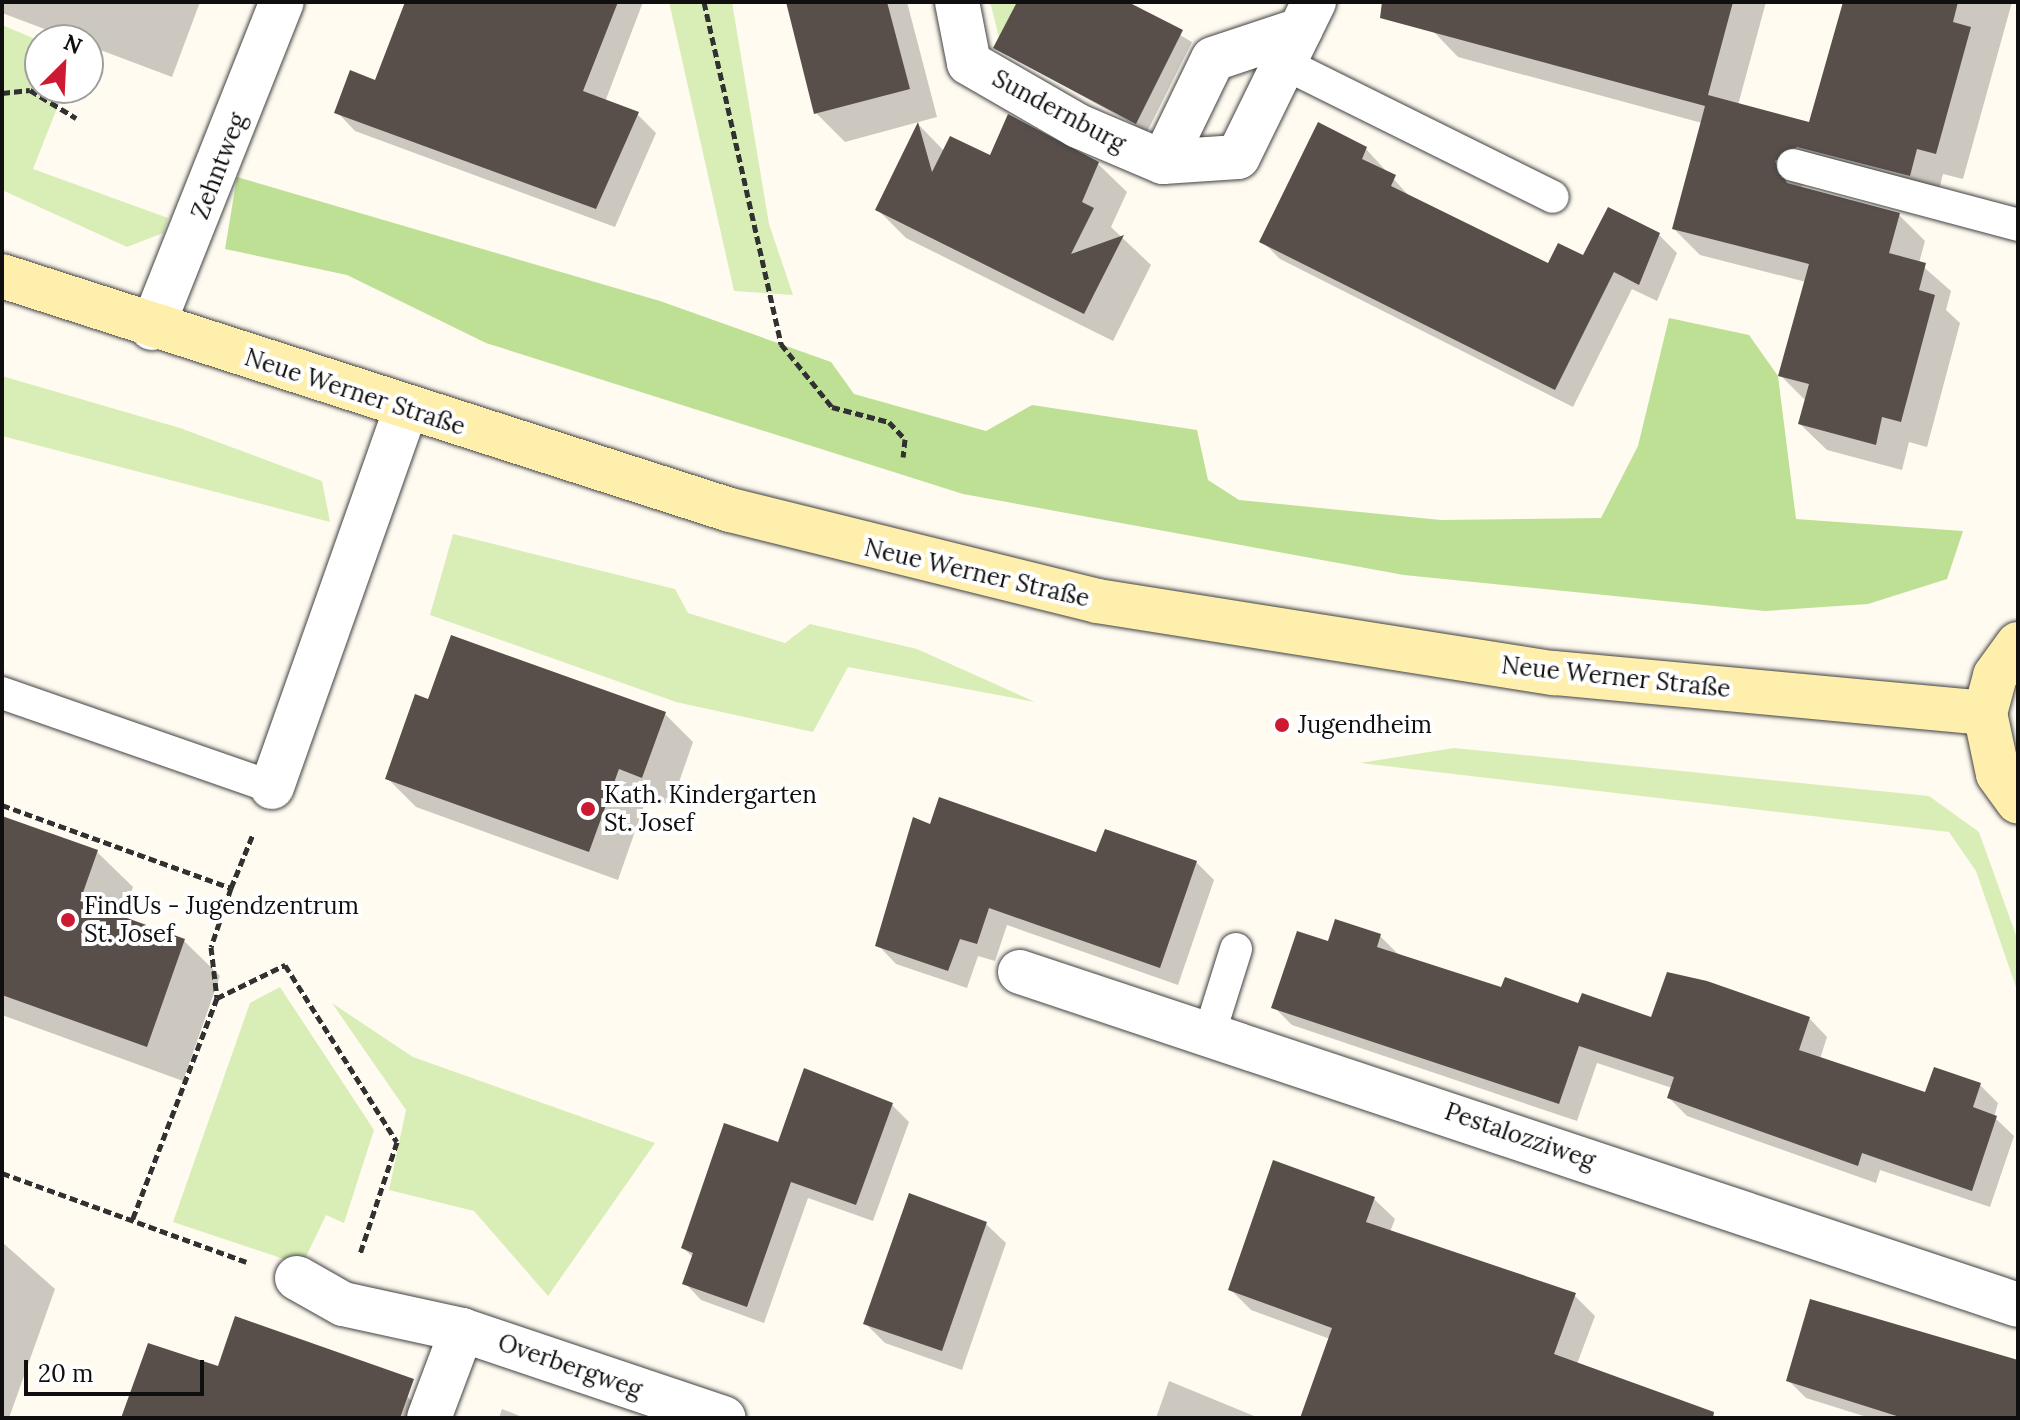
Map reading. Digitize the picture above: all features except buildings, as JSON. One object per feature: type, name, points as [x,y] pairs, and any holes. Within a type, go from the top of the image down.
[{"type":"main road","name":"Neue Werner Straße","points":[[2,276],[152,328],[730,510],[1097,601],[1554,673],[1985,713]]},
{"type":"main road","points":[[2018,644],[1995,676],[1985,713],[1998,774],[2018,802]]},
{"type":"street","name":"Zehntweg","points":[[152,328],[282,2]]},
{"type":"street","name":"Sundernburg","points":[[957,2],[969,63],[1078,126],[1163,162],[1238,157],[1299,32]]},
{"type":"street","points":[[1163,162],[1213,59],[1299,32]]},
{"type":"street","points":[[272,787],[406,408]]},
{"type":"street","name":"Pestalozziweg","points":[[1020,972],[1210,1032],[2018,1305]]},
{"type":"street","name":"Overbergweg","points":[[297,1278],[343,1304],[462,1330],[724,1418]]},
{"type":"street","points":[[429,1418],[462,1330]]},
{"type":"lane","points":[[1299,32],[1553,197]]},
{"type":"lane","points":[[1793,165],[2018,225]]},
{"type":"lane","points":[[2,693],[272,787]]},
{"type":"lane","points":[[1210,1032],[1236,949]]},
{"type":"path","points":[[704,2],[781,344],[832,407],[889,422],[905,439],[903,457]]},
{"type":"path","points":[[2,93],[30,90],[76,118]]},
{"type":"path","points":[[2,805],[231,888],[211,947],[217,998],[132,1221]]},
{"type":"path","points":[[217,998],[285,965],[397,1142],[343,1304]]},
{"type":"path","points":[[2,1173],[297,1278]]},
{"type":"green space","points":[[669,2],[732,2],[769,224],[793,295],[734,291]]},
{"type":"green space","points":[[985,2],[1017,2],[999,38],[991,5]]},
{"type":"green space","points":[[2,25],[24,34],[24,104],[59,104],[33,169],[168,218],[163,233],[127,247],[2,190]]},
{"type":"green space","points":[[237,177],[660,301],[831,362],[854,394],[986,431],[1032,405],[1197,430],[1208,480],[1239,500],[1441,520],[1601,518],[1638,446],[1669,318],[1749,335],[1778,376],[1796,519],[1963,531],[1947,579],[1868,604],[1765,611],[1404,575],[963,494],[486,343],[347,275],[225,249]]},
{"type":"green space","points":[[2,376],[180,428],[322,481],[330,522],[2,436]]},
{"type":"green space","points":[[453,534],[675,589],[688,613],[785,643],[810,624],[917,649],[1035,702],[848,667],[813,732],[676,702],[430,615]]},
{"type":"green space","points":[[1454,748],[1929,796],[1979,832],[2018,941],[2018,993],[1976,871],[1949,832],[1360,763]]},
{"type":"green space","points":[[280,987],[374,1130],[344,1223],[326,1215],[302,1265],[173,1222],[250,1003]]},
{"type":"green space","points":[[332,1003],[413,1057],[655,1143],[548,1296],[474,1211],[389,1190],[406,1110]]},
{"type":"place","name":"Jugendheim","points":[[1282,725]]},
{"type":"place","name":"Kath. Kindergarten St. Josef","points":[[588,809]]},
{"type":"place","name":"FindUs - Jugendzentrum St. Josef","points":[[68,920]]}]
